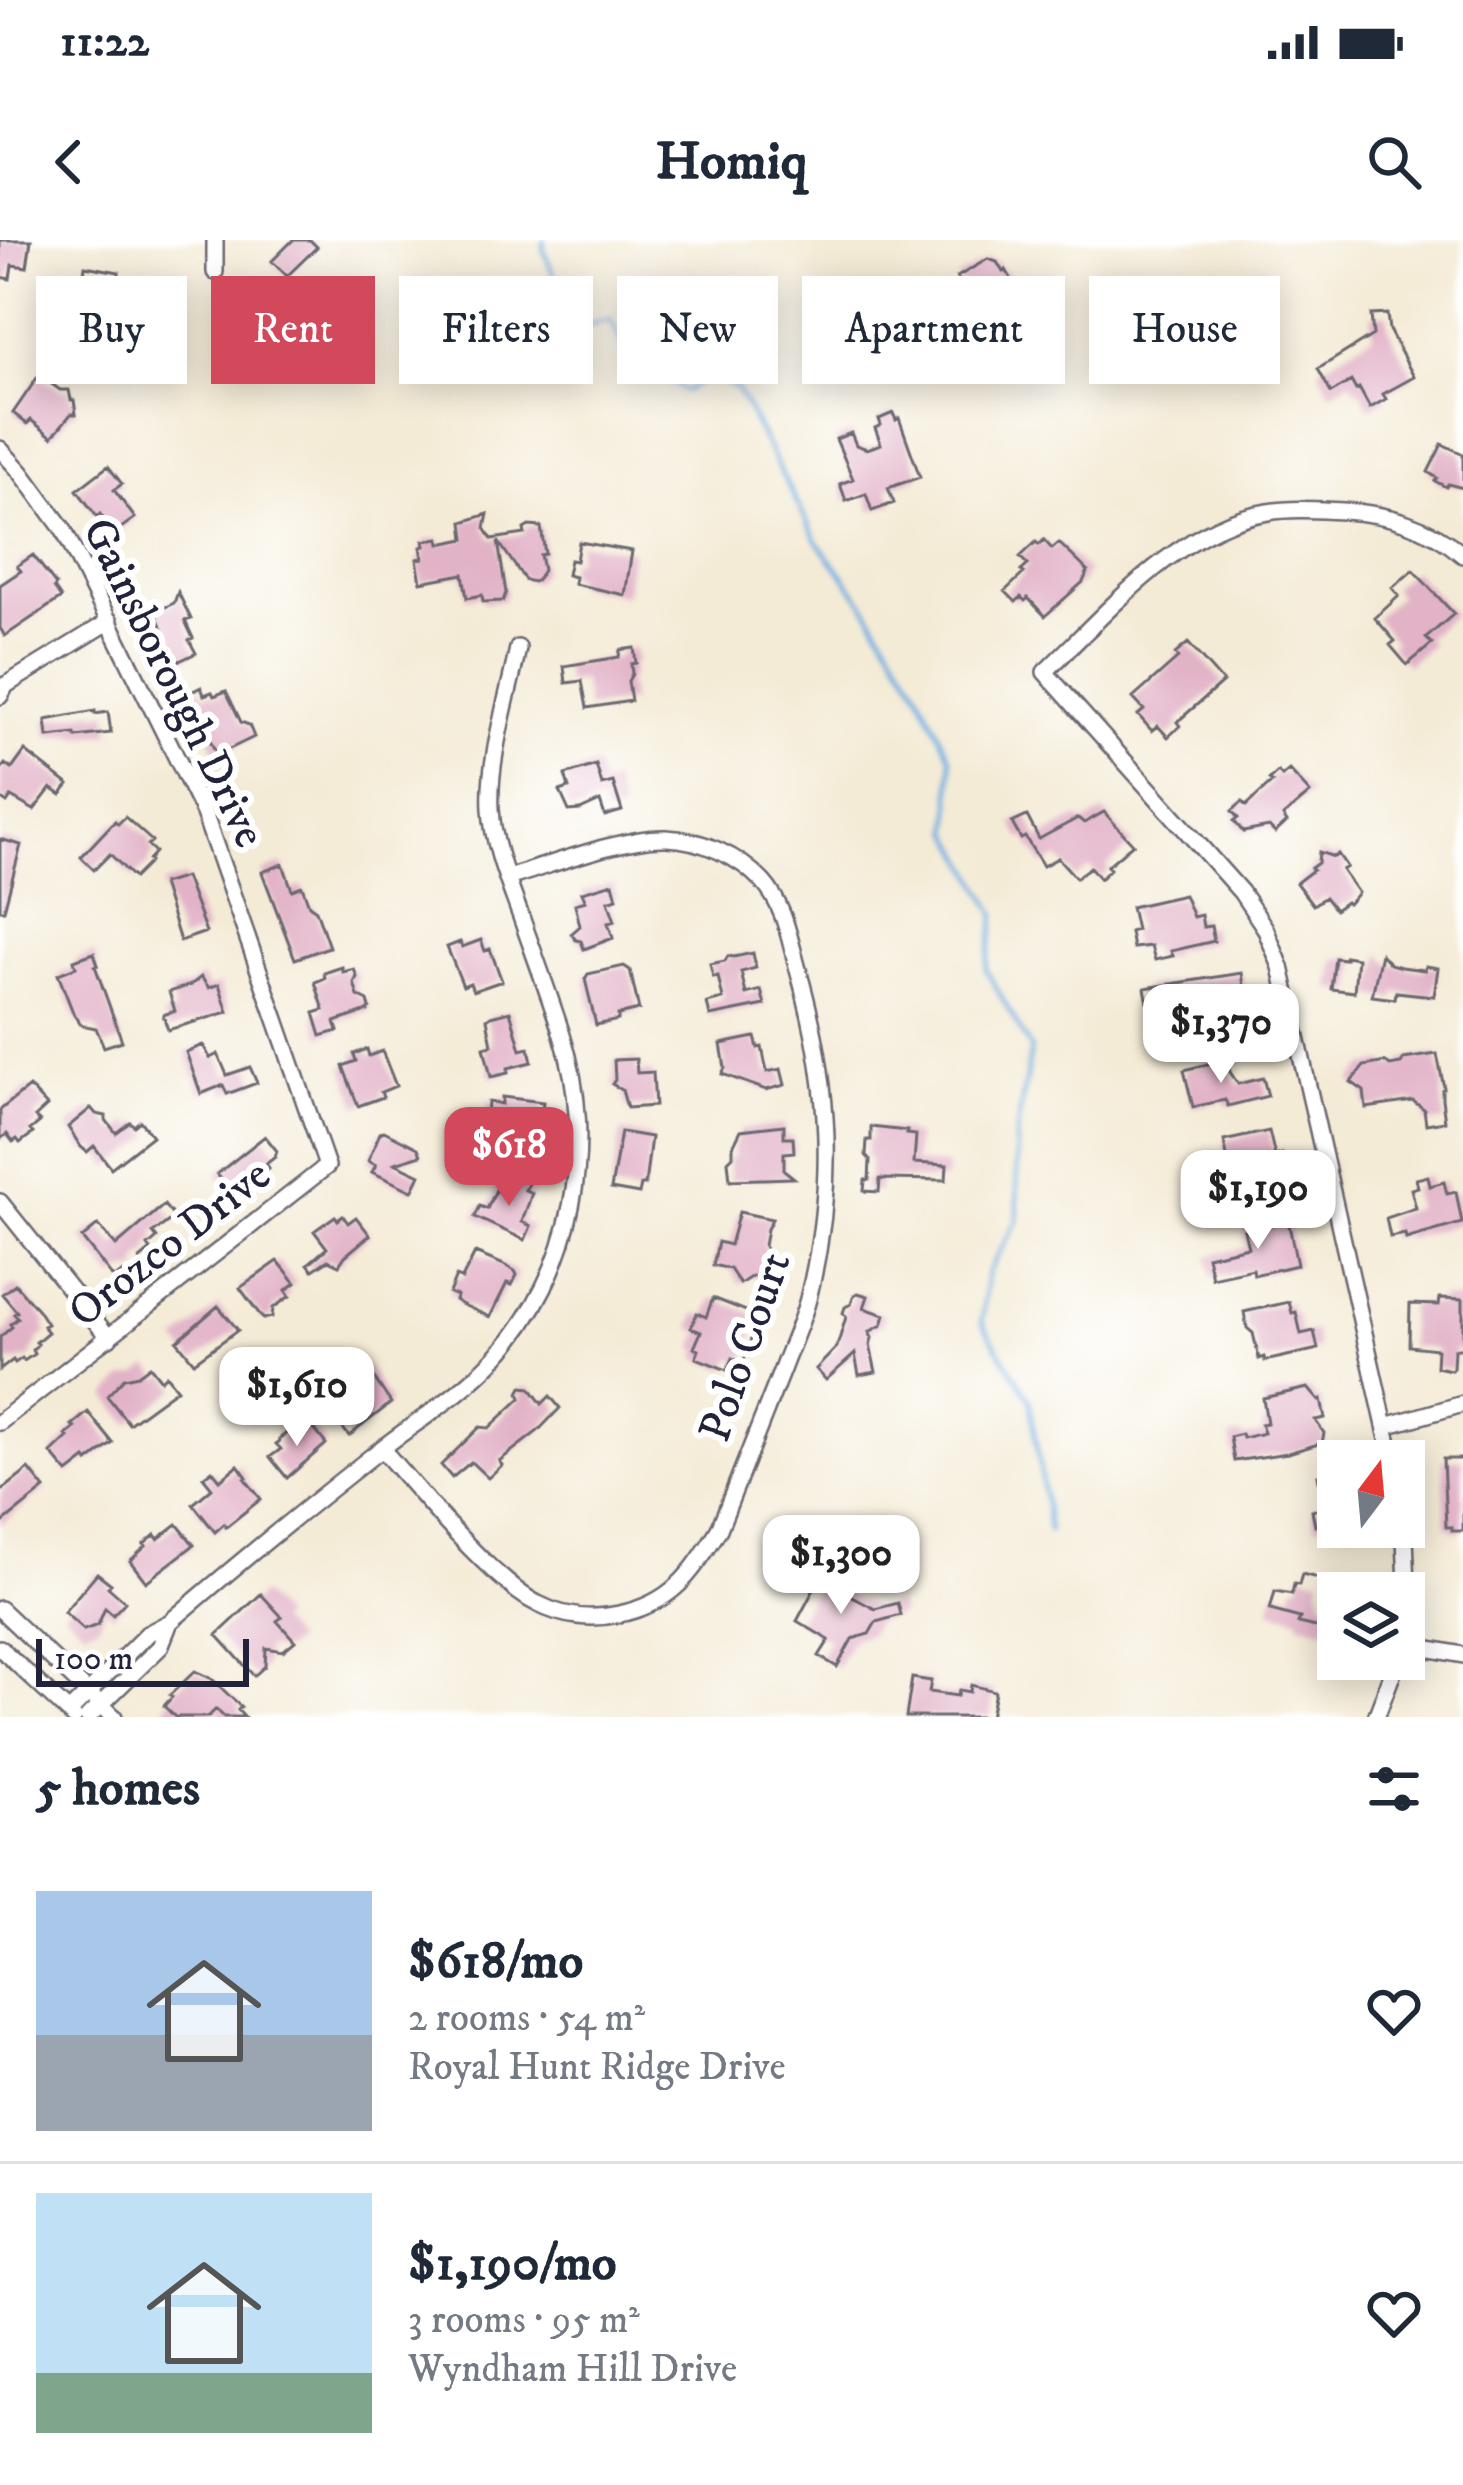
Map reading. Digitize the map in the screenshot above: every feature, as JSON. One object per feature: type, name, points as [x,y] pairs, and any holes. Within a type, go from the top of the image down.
[{"type":"street","points":[[214,272],[215,240]]},
{"type":"street","name":"Gainsborough Drive","points":[[0,449],[63,530],[204,812],[327,1166]]},
{"type":"street","points":[[1389,1440],[1281,967],[1265,928],[1241,892],[1045,672],[1165,560],[1199,535],[1238,519],[1302,509],[1355,512],[1426,530],[1463,555]]},
{"type":"street","points":[[0,696],[7,685],[110,621]]},
{"type":"street","points":[[0,1648],[71,1715],[98,1708],[160,1647],[170,1622],[495,1359],[540,1294],[566,1228],[578,1164],[576,1087],[493,830],[491,784],[518,648]]},
{"type":"street","name":"Polo Court","points":[[382,1449],[454,1534],[519,1593],[570,1616],[638,1611],[669,1596],[700,1562],[719,1529],[807,1303],[822,1230],[829,1159],[823,1077],[811,1012],[781,908],[763,882],[729,856],[701,843],[664,837],[634,841],[507,878]]},
{"type":"street","name":"Orozco Drive","points":[[0,1422],[327,1166]]},
{"type":"street","points":[[0,1202],[109,1338]]},
{"type":"street","points":[[1386,1426],[1463,1404]]},
{"type":"street","points":[[0,1610],[98,1708]]},
{"type":"street","points":[[1425,1645],[1463,1655]]},
{"type":"street","points":[[1376,1717],[1390,1680]]},
{"type":"building","points":[[0,240],[31,240],[27,267],[12,265],[10,279],[0,277]]},
{"type":"building","points":[[293,240],[310,240],[317,247],[287,276],[272,261]]},
{"type":"building","points":[[988,259],[1010,276],[959,276]]},
{"type":"building","points":[[85,266],[119,272],[119,276],[73,276],[84,274]]},
{"type":"building","points":[[1387,314],[1389,330],[1414,377],[1383,394],[1386,399],[1370,408],[1351,381],[1331,393],[1318,369],[1373,335],[1371,315]]},
{"type":"building","points":[[36,379],[36,384],[69,390],[76,414],[52,437],[13,413]]},
{"type":"building","points":[[893,413],[920,477],[888,488],[894,503],[872,511],[866,494],[846,501],[840,484],[853,479],[836,439],[851,433],[856,445],[867,449],[881,444],[875,428],[881,425],[879,419]]},
{"type":"building","points":[[1442,444],[1463,454],[1463,488],[1446,487],[1428,472]]},
{"type":"building","points":[[108,466],[122,484],[114,490],[135,518],[114,533],[77,490]]},
{"type":"building","points":[[488,514],[485,528],[492,539],[525,534],[529,526],[541,527],[545,554],[540,555],[543,570],[537,580],[525,580],[498,541],[506,593],[503,601],[483,602],[482,595],[467,598],[463,574],[421,582],[417,559],[423,558],[424,541],[439,538],[440,544],[465,539],[463,522]]},
{"type":"building","points":[[1044,540],[1052,549],[1059,543],[1088,571],[1083,582],[1045,616],[1028,598],[1016,602],[1005,591],[1028,565],[1020,557]]},
{"type":"building","points":[[579,542],[632,551],[625,595],[574,584],[575,577],[567,575],[570,560],[576,561]]},
{"type":"building","points":[[33,555],[61,598],[5,636],[0,628],[0,585],[21,571],[17,566]]},
{"type":"building","points":[[1413,570],[1454,614],[1426,638],[1432,644],[1407,665],[1375,618],[1399,596],[1392,588]]},
{"type":"building","points":[[178,592],[191,619],[185,621],[196,653],[173,664],[156,631],[162,628],[155,612],[174,603]]},
{"type":"building","points":[[1188,643],[1223,682],[1177,722],[1180,726],[1168,737],[1158,726],[1152,731],[1138,715],[1144,710],[1133,698]]},
{"type":"building","points":[[634,648],[636,663],[631,664],[628,681],[631,701],[587,708],[582,681],[566,683],[564,666],[619,657],[620,650]]},
{"type":"building","points":[[201,687],[204,695],[226,691],[254,737],[217,755],[185,695]]},
{"type":"building","points":[[108,712],[111,733],[48,737],[46,720]]},
{"type":"building","points":[[25,751],[69,785],[61,795],[51,788],[34,810],[11,797],[7,803],[0,798],[0,771],[5,764],[12,769]]},
{"type":"building","points":[[596,765],[602,785],[613,782],[622,811],[605,816],[600,801],[569,811],[560,791],[569,788],[565,775]]},
{"type":"building","points":[[1289,770],[1310,793],[1283,816],[1287,822],[1275,833],[1269,827],[1243,832],[1232,811],[1242,802],[1246,806],[1278,772],[1282,776]]},
{"type":"building","points":[[1104,812],[1133,844],[1107,866],[1110,869],[1100,879],[1090,867],[1076,878],[1058,858],[1043,866],[1012,823],[1027,816],[1039,839],[1078,818],[1084,823]]},
{"type":"building","points":[[125,817],[152,841],[148,845],[155,852],[134,878],[110,854],[94,870],[81,857],[115,821],[118,824]]},
{"type":"building","points":[[0,839],[21,845],[4,910],[0,910]]},
{"type":"building","points":[[1319,852],[1338,854],[1347,867],[1342,870],[1358,893],[1335,910],[1325,897],[1313,905],[1296,883],[1313,870]]},
{"type":"building","points":[[283,864],[292,890],[302,886],[316,910],[329,947],[295,959],[262,872]]},
{"type":"building","points":[[185,877],[206,932],[180,941],[162,884]]},
{"type":"building","points":[[613,883],[617,898],[608,901],[615,921],[608,923],[613,938],[584,949],[571,934],[580,926],[575,904],[586,901],[582,892]]},
{"type":"building","points":[[1184,895],[1193,917],[1201,915],[1203,927],[1211,926],[1214,941],[1171,951],[1173,956],[1155,960],[1151,946],[1133,948],[1130,932],[1136,930],[1131,907]]},
{"type":"building","points":[[481,940],[485,951],[490,949],[502,981],[473,991],[470,983],[463,986],[447,947]]},
{"type":"building","points":[[94,953],[122,1041],[104,1047],[96,1028],[81,1025],[74,1015],[58,974],[76,967],[74,960]]},
{"type":"building","points":[[753,953],[756,968],[741,972],[746,994],[761,990],[765,1005],[710,1016],[707,1003],[723,999],[710,964]]},
{"type":"building","points":[[1381,954],[1401,967],[1438,968],[1434,996],[1396,992],[1395,999],[1372,996]]},
{"type":"building","points":[[1335,958],[1357,958],[1354,992],[1331,989]]},
{"type":"building","points":[[624,966],[630,970],[639,1010],[596,1025],[585,979],[588,974]]},
{"type":"building","points":[[342,967],[343,972],[354,969],[358,996],[370,1008],[335,1022],[338,1031],[321,1036],[314,1013],[324,1010],[315,982]]},
{"type":"building","points":[[1242,973],[1248,1014],[1221,1018],[1223,1029],[1155,1039],[1145,988]]},
{"type":"building","points":[[201,977],[209,988],[219,984],[228,1012],[168,1030],[163,1015],[175,1011],[169,992]]},
{"type":"building","points":[[510,1011],[521,1050],[529,1048],[532,1062],[491,1077],[484,1047],[492,1045],[487,1019]]},
{"type":"building","points":[[755,1037],[767,1072],[781,1069],[785,1085],[766,1090],[722,1074],[721,1044]]},
{"type":"building","points":[[203,1045],[210,1058],[218,1054],[227,1075],[250,1067],[257,1083],[227,1094],[223,1085],[201,1094],[186,1052]]},
{"type":"building","points":[[367,1049],[369,1056],[382,1051],[396,1086],[381,1092],[383,1097],[358,1106],[343,1066]]},
{"type":"building","points":[[1437,1054],[1445,1121],[1426,1124],[1424,1109],[1413,1101],[1366,1108],[1364,1091],[1351,1082],[1364,1066],[1385,1062],[1390,1066]]},
{"type":"building","points":[[636,1059],[637,1073],[653,1072],[655,1106],[627,1108],[622,1090],[612,1084],[614,1060]]},
{"type":"building","points":[[1227,1059],[1238,1084],[1263,1078],[1268,1096],[1228,1106],[1225,1100],[1193,1107],[1184,1070]]},
{"type":"building","points":[[29,1087],[47,1106],[35,1117],[40,1122],[20,1143],[7,1134],[0,1139],[0,1110]]},
{"type":"building","points":[[502,1097],[543,1102],[539,1134],[527,1133],[521,1154],[475,1149],[477,1133],[485,1134],[488,1102],[502,1104]]},
{"type":"building","points":[[91,1108],[106,1116],[116,1133],[140,1121],[152,1136],[111,1168],[94,1146],[87,1152],[81,1147],[68,1127]]},
{"type":"building","points":[[784,1125],[784,1137],[793,1137],[794,1152],[784,1153],[784,1170],[794,1178],[730,1180],[728,1161],[741,1130]]},
{"type":"building","points":[[871,1127],[916,1135],[914,1163],[947,1165],[946,1180],[880,1179],[879,1192],[864,1191],[865,1180],[869,1180],[866,1155]]},
{"type":"building","points":[[384,1131],[418,1148],[421,1155],[395,1163],[420,1175],[412,1191],[372,1172],[376,1165],[368,1161]]},
{"type":"building","points":[[1269,1131],[1275,1156],[1282,1154],[1286,1173],[1245,1182],[1248,1193],[1192,1210],[1189,1191],[1227,1183],[1224,1141]]},
{"type":"building","points":[[621,1132],[651,1137],[645,1185],[639,1194],[611,1189]]},
{"type":"building","points":[[265,1136],[277,1151],[275,1157],[266,1164],[269,1168],[233,1195],[217,1174]]},
{"type":"building","points":[[519,1176],[530,1181],[525,1190],[532,1193],[522,1222],[531,1226],[525,1240],[475,1217],[480,1206],[487,1209],[496,1190],[501,1192],[504,1184],[509,1186]]},
{"type":"building","points":[[1428,1176],[1430,1186],[1444,1182],[1447,1194],[1456,1192],[1462,1223],[1406,1239],[1405,1234],[1390,1237],[1386,1218],[1416,1208],[1411,1189],[1418,1187],[1416,1179]]},
{"type":"building","points":[[164,1205],[174,1217],[153,1233],[157,1238],[140,1259],[138,1270],[114,1279],[82,1238],[98,1225],[116,1246]]},
{"type":"building","points":[[739,1212],[772,1219],[764,1246],[765,1261],[770,1262],[767,1279],[752,1276],[740,1284],[730,1269],[713,1265],[718,1242],[730,1245]]},
{"type":"building","points":[[335,1216],[338,1220],[343,1216],[348,1223],[356,1217],[370,1235],[339,1265],[328,1260],[313,1270],[308,1264],[327,1248],[314,1231]]},
{"type":"building","points":[[1288,1220],[1297,1265],[1212,1278],[1207,1256],[1248,1247],[1244,1230]]},
{"type":"building","points":[[475,1253],[517,1275],[512,1285],[507,1283],[490,1317],[449,1293]]},
{"type":"building","points":[[278,1261],[296,1283],[286,1290],[290,1296],[273,1308],[272,1317],[263,1319],[240,1288]]},
{"type":"building","points":[[15,1284],[38,1310],[48,1332],[36,1342],[34,1354],[0,1370],[0,1337],[18,1318],[2,1294]]},
{"type":"building","points":[[858,1293],[868,1296],[864,1308],[885,1315],[882,1325],[869,1332],[876,1372],[859,1375],[855,1354],[826,1380],[816,1369],[837,1347],[845,1307]]},
{"type":"building","points":[[713,1298],[759,1316],[743,1363],[732,1358],[727,1370],[696,1358],[699,1350],[694,1348],[701,1332],[691,1328],[697,1313],[706,1317]]},
{"type":"building","points":[[1440,1298],[1463,1299],[1463,1343],[1461,1349],[1454,1349],[1451,1370],[1436,1367],[1437,1349],[1409,1346],[1410,1304],[1439,1305]]},
{"type":"building","points":[[1289,1302],[1301,1334],[1314,1331],[1318,1349],[1259,1359],[1244,1312]]},
{"type":"building","points":[[218,1306],[238,1330],[194,1362],[177,1341]]},
{"type":"building","points":[[364,1363],[391,1403],[349,1436],[318,1397]]},
{"type":"building","points":[[150,1366],[177,1389],[129,1424],[107,1396],[124,1378]]},
{"type":"building","points":[[522,1387],[530,1388],[542,1404],[550,1396],[560,1408],[499,1461],[502,1465],[488,1478],[471,1462],[452,1478],[441,1465],[480,1427],[489,1428],[521,1398]]},
{"type":"building","points":[[1308,1388],[1321,1400],[1325,1418],[1315,1420],[1324,1433],[1323,1440],[1288,1453],[1234,1461],[1230,1437],[1264,1433],[1263,1398]]},
{"type":"building","points":[[88,1412],[113,1443],[68,1473],[51,1453]]},
{"type":"building","points":[[308,1421],[326,1444],[287,1478],[270,1457],[281,1449],[276,1444],[279,1439]]},
{"type":"building","points":[[1443,1459],[1463,1459],[1463,1531],[1446,1527]]},
{"type":"building","points":[[238,1465],[261,1499],[215,1532],[193,1504],[212,1488],[203,1477],[212,1470],[220,1480]]},
{"type":"building","points":[[29,1469],[45,1489],[0,1525],[0,1492]]},
{"type":"building","points":[[177,1524],[194,1545],[146,1582],[130,1561],[155,1535],[158,1539]]},
{"type":"building","points":[[97,1573],[125,1602],[113,1615],[105,1608],[98,1625],[84,1630],[64,1612]]},
{"type":"building","points":[[1302,1574],[1317,1578],[1317,1627],[1270,1610],[1275,1591],[1292,1594],[1294,1584],[1299,1585]]},
{"type":"building","points":[[820,1578],[833,1585],[837,1578],[852,1586],[847,1594],[875,1609],[898,1603],[901,1615],[876,1622],[869,1634],[852,1639],[837,1667],[819,1656],[829,1640],[797,1621]]},
{"type":"building","points":[[261,1594],[295,1641],[283,1651],[266,1648],[265,1666],[254,1676],[217,1635]]},
{"type":"building","points":[[195,1671],[212,1679],[241,1707],[238,1710],[244,1717],[224,1717],[216,1709],[208,1717],[175,1717],[164,1706]]},
{"type":"building","points":[[912,1678],[931,1681],[929,1692],[958,1696],[959,1690],[970,1692],[971,1685],[995,1691],[990,1717],[906,1717]]},
{"type":"waterway","points":[[544,240],[543,249],[576,329],[610,319],[628,353],[685,391],[713,376],[737,389],[817,541],[863,602],[915,685],[951,758],[951,832],[996,915],[986,970],[1031,1049],[1016,1135],[1018,1220],[987,1274],[982,1323],[1030,1399],[1049,1531]]}]
